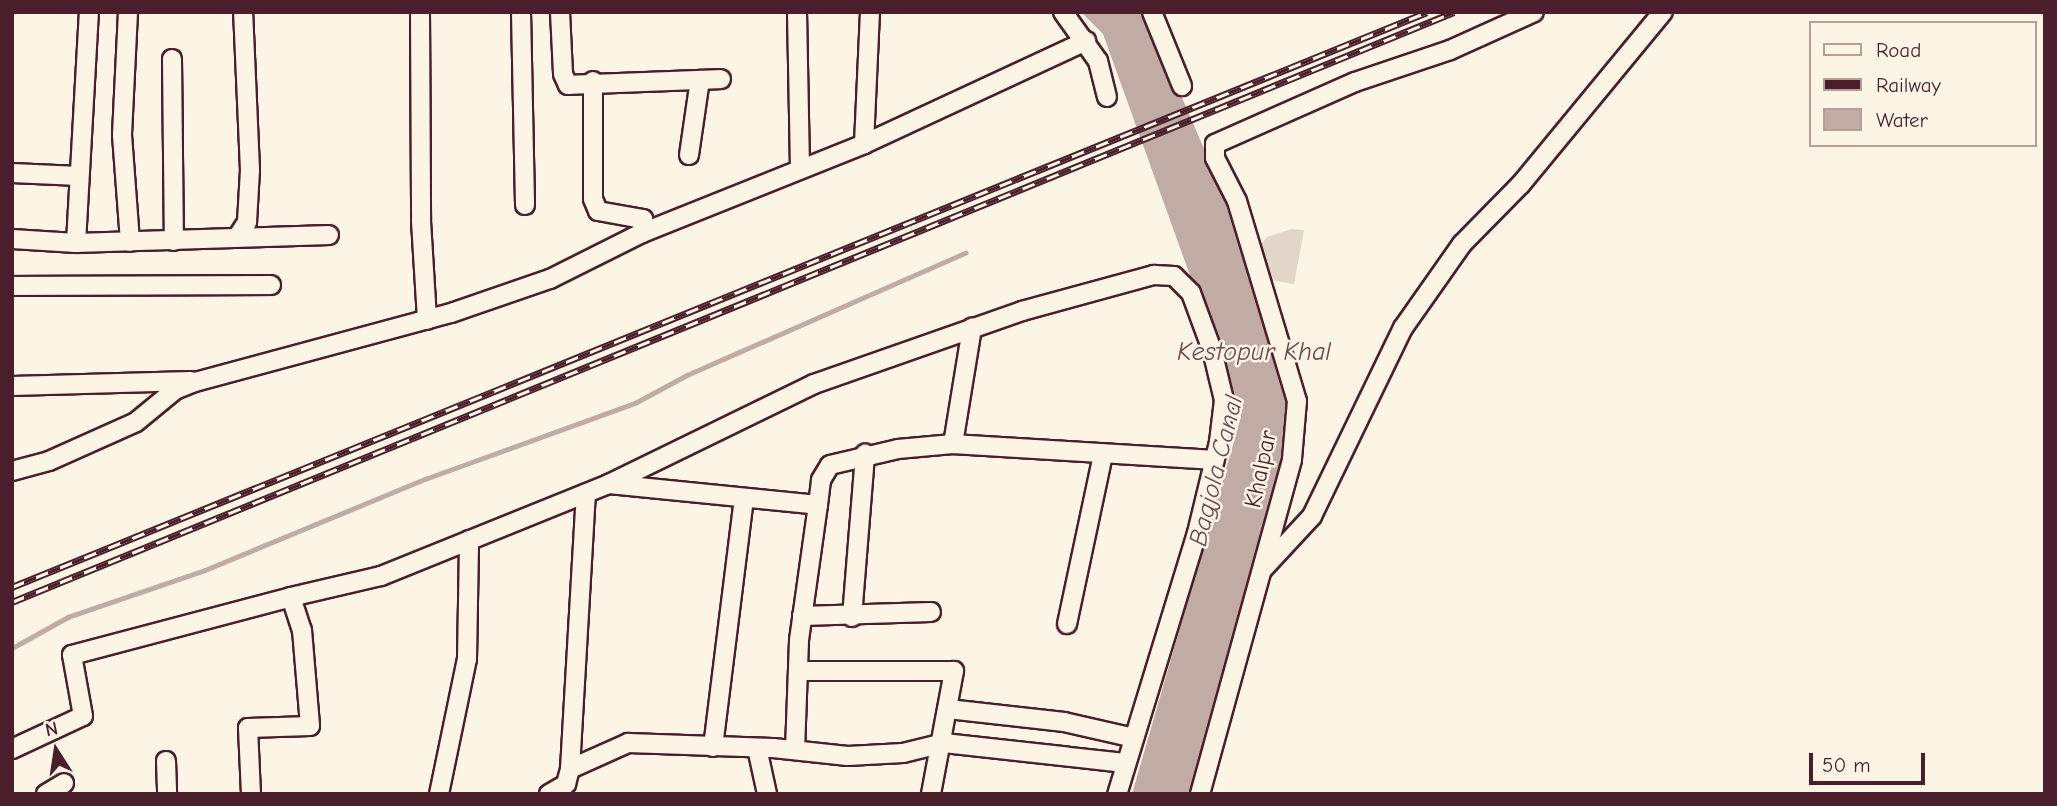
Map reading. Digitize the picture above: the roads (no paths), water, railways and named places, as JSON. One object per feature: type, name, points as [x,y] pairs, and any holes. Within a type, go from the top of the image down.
[{"type":"street","points":[[76,243],[89,12]]},
{"type":"street","points":[[128,12],[122,135],[130,242]]},
{"type":"street","points":[[238,236],[247,222],[250,170],[243,12]]},
{"type":"street","points":[[421,12],[421,221],[427,320]]},
{"type":"street","points":[[520,12],[526,205]]},
{"type":"street","points":[[559,12],[564,81],[573,87],[593,81],[721,79]]},
{"type":"street","points":[[797,12],[800,169]]},
{"type":"street","points":[[864,144],[870,12]]},
{"type":"street","points":[[1063,12],[1098,61],[1107,97]]},
{"type":"street","points":[[1152,12],[1182,86]]},
{"type":"street","name":"Khalpar","points":[[1200,794],[1258,574],[1292,459],[1297,401],[1237,201],[1215,158],[1215,144],[1229,134],[1355,82],[1459,46],[1534,12]]},
{"type":"street","points":[[1258,574],[1312,516],[1403,328],[1462,244],[1521,184],[1663,12]]},
{"type":"street","points":[[12,471],[49,461],[136,422],[175,390],[195,382],[359,334],[427,320],[550,279],[642,233],[864,144],[1086,41]]},
{"type":"street","points":[[172,59],[174,242]]},
{"type":"street","points":[[689,155],[700,80]]},
{"type":"street","points":[[593,81],[593,199],[598,211],[643,219],[642,233]]},
{"type":"street","points":[[12,173],[79,176]]},
{"type":"street","points":[[12,239],[76,243],[174,242],[238,236],[329,235]]},
{"type":"street","points":[[12,749],[83,716],[72,655],[381,576],[608,484],[814,384],[972,328],[1144,278],[1174,276],[1191,293],[1224,400],[1215,460],[1117,794]]},
{"type":"street","points":[[12,286],[271,285]]},
{"type":"street","points":[[953,444],[972,328]]},
{"type":"street","points":[[12,386],[195,382]]},
{"type":"street","points":[[794,750],[802,616],[824,471],[865,454],[953,444],[1215,460]]},
{"type":"street","points":[[852,617],[865,454]]},
{"type":"street","points":[[1067,624],[1103,454]]},
{"type":"street","points":[[608,484],[818,505]]},
{"type":"street","points":[[549,794],[566,784],[570,769],[586,493]]},
{"type":"street","points":[[713,747],[744,499]]},
{"type":"street","points":[[439,794],[467,659],[470,540]]},
{"type":"street","points":[[251,794],[248,729],[310,726],[302,630],[292,597]]},
{"type":"street","points":[[802,616],[852,617],[931,612]]},
{"type":"street","points":[[798,671],[954,671],[944,743],[931,794]]},
{"type":"street","points":[[948,709],[1063,722],[1134,738]]},
{"type":"street","points":[[570,769],[628,743],[794,750],[848,757],[903,754],[944,743],[1125,764]]},
{"type":"street","points":[[757,748],[767,794]]},
{"type":"street","points":[[166,761],[167,794]]},
{"type":"water","name":"Kestopur Khal","points":[[1081,12],[1145,12],[1288,343],[1302,434],[1203,794],[1132,794],[1241,417],[1103,34]]},
{"type":"waterway","points":[[12,648],[68,617],[205,570],[425,479],[635,403],[687,375],[965,253]]},
{"type":"railway","points":[[12,587],[1427,12]]},
{"type":"railway","points":[[12,602],[1454,12]]},
{"type":"water label","name":"Bagjola Canal","points":[[1217,471]]}]
